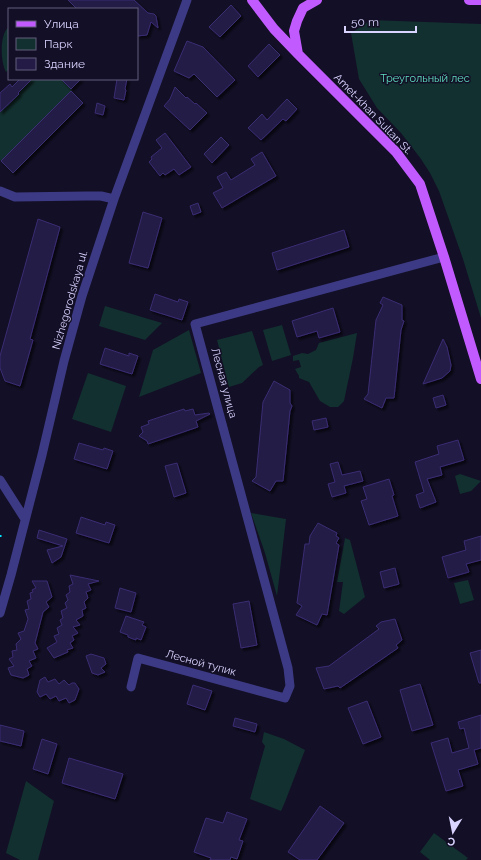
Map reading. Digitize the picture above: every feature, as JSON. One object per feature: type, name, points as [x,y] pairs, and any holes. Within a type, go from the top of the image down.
[{"type":"main road","name":"Amet-khan Sultan St.","points":[[252,0],[274,29],[396,152],[420,184],[481,379]]},
{"type":"main road","points":[[298,54],[294,31],[296,21],[303,8],[317,0]]},
{"type":"main road","points":[[469,0],[481,0]]},
{"type":"street","name":"Nizhegorodskaya ul.","points":[[0,613],[75,321],[114,199],[187,0]]},
{"type":"street","points":[[0,191],[15,197],[101,196],[114,199]]},
{"type":"street","name":"Лесная улица","points":[[285,698],[290,686],[288,668],[195,324],[444,257]]},
{"type":"street","points":[[0,480],[25,519]]},
{"type":"street","name":"Лесной тупик","points":[[131,687],[138,658],[285,698]]},
{"type":"green space","name":"Треугольный лес","points":[[371,20],[481,24],[481,318],[463,259],[439,191],[430,173],[401,133],[377,108],[359,79],[351,33]]},
{"type":"green space","points":[[8,28],[8,70],[6,72],[2,55],[2,42],[5,31]]},
{"type":"green space","points":[[26,80],[62,80],[72,90],[1,161],[0,112],[19,94]]},
{"type":"green space","points":[[105,306],[162,323],[145,340],[99,326]]},
{"type":"green space","points":[[282,325],[291,355],[272,361],[263,330]]},
{"type":"green space","points":[[189,330],[201,373],[139,397],[153,350]]},
{"type":"green space","points":[[252,331],[263,365],[242,383],[229,387],[217,340]]},
{"type":"green space","points":[[357,333],[344,401],[338,407],[330,407],[320,401],[309,382],[299,378],[295,369],[301,367],[299,360],[293,361],[293,356],[302,353],[308,354],[316,350],[319,343]]},
{"type":"green space","points":[[88,373],[126,386],[111,432],[72,419]]},
{"type":"green space","points":[[460,474],[481,481],[471,491],[460,494],[455,476]]},
{"type":"green space","points":[[251,513],[286,519],[277,596],[265,553]]},
{"type":"green space","points":[[345,538],[350,540],[365,597],[344,614],[339,611],[343,582],[337,582]]},
{"type":"green space","points":[[468,580],[474,600],[460,604],[454,583]]},
{"type":"green space","points":[[264,732],[284,739],[305,750],[281,811],[250,799],[265,746],[262,742]]},
{"type":"green space","points":[[26,781],[54,801],[38,860],[20,860],[6,853]]},
{"type":"green space","points":[[434,833],[468,858],[466,860],[430,860],[420,852]]},
{"type":"building","points":[[68,0],[134,0],[148,13],[156,16],[158,28],[151,22],[147,35],[138,36],[138,8],[76,8]]},
{"type":"building","points":[[231,5],[241,16],[220,37],[209,27]]},
{"type":"building","points":[[187,41],[203,47],[235,80],[217,97],[194,74],[189,78],[174,71]]},
{"type":"building","points":[[269,44],[280,55],[258,77],[248,66]]},
{"type":"building","points":[[19,80],[31,80],[0,112],[0,93],[10,84],[12,87]]},
{"type":"building","points":[[62,80],[80,80],[71,89]]},
{"type":"building","points":[[117,80],[127,80],[124,100],[114,98]]},
{"type":"building","points":[[175,87],[186,98],[187,97],[195,104],[196,103],[207,113],[190,130],[164,106],[170,99]]},
{"type":"building","points":[[71,91],[83,103],[13,173],[1,161]]},
{"type":"building","points":[[287,99],[297,109],[286,121],[283,119],[261,140],[248,128],[262,114],[267,120]]},
{"type":"building","points":[[97,103],[105,106],[103,115],[95,113]]},
{"type":"building","points":[[165,133],[191,167],[179,175],[174,169],[165,175],[163,173],[160,176],[149,162],[152,159],[151,157],[162,148],[156,140]]},
{"type":"building","points":[[221,137],[229,145],[212,163],[204,154]]},
{"type":"building","points":[[262,152],[276,176],[222,208],[213,193],[223,188],[217,177],[226,172],[231,180],[255,165],[251,159]]},
{"type":"building","points":[[198,203],[201,212],[193,215],[190,206]]},
{"type":"building","points":[[143,212],[162,218],[148,268],[129,263]]},
{"type":"building","points":[[38,219],[60,227],[30,339],[33,340],[20,386],[5,381],[0,368],[0,356]]},
{"type":"building","points":[[344,230],[349,247],[277,270],[272,253]]},
{"type":"building","points":[[155,294],[178,302],[179,299],[188,302],[182,320],[150,310]]},
{"type":"building","points":[[383,297],[402,305],[402,320],[404,321],[401,330],[394,398],[386,398],[382,408],[364,399],[368,394],[376,320],[383,305],[380,303]]},
{"type":"building","points":[[333,308],[340,332],[319,338],[317,331],[297,337],[292,321]]},
{"type":"building","points":[[443,339],[447,347],[451,365],[450,371],[442,378],[423,384]]},
{"type":"building","points":[[105,348],[129,356],[129,353],[138,356],[132,374],[100,364]]},
{"type":"building","points":[[274,381],[290,390],[290,403],[292,406],[290,411],[283,481],[276,481],[270,491],[252,481],[256,477],[263,402]]},
{"type":"building","points":[[443,395],[446,405],[436,408],[433,398]]},
{"type":"building","points":[[184,409],[185,411],[193,409],[195,415],[210,414],[196,421],[198,427],[148,444],[147,441],[139,436],[143,432],[141,427],[149,424],[148,421]]},
{"type":"building","points":[[326,418],[328,427],[314,430],[312,421]]},
{"type":"building","points":[[458,440],[464,460],[440,467],[442,475],[427,479],[436,502],[420,508],[416,495],[424,492],[415,462],[439,454],[437,446]]},
{"type":"building","points":[[79,443],[103,450],[104,448],[113,451],[107,469],[74,459]]},
{"type":"building","points":[[338,462],[342,475],[360,471],[363,481],[344,486],[346,493],[332,497],[328,484],[335,482],[330,464]]},
{"type":"building","points":[[177,463],[186,493],[174,497],[165,466]]},
{"type":"building","points":[[389,479],[398,516],[369,525],[361,501],[367,499],[363,487]]},
{"type":"building","points":[[81,517],[105,525],[106,522],[115,525],[109,543],[76,533]]},
{"type":"building","points":[[318,523],[337,533],[336,536],[339,538],[336,543],[339,545],[327,615],[322,614],[317,625],[296,615],[302,606],[297,603],[305,544],[309,544],[310,536]]},
{"type":"building","points":[[39,530],[67,539],[61,557],[52,563],[47,550],[63,546],[37,538]]},
{"type":"building","points":[[481,536],[481,560],[466,564],[469,572],[448,578],[442,557],[466,550],[464,541]]},
{"type":"building","points":[[395,568],[399,584],[384,588],[380,572]]},
{"type":"building","points":[[70,575],[99,581],[88,584],[91,590],[86,592],[88,598],[84,602],[86,608],[82,610],[83,616],[76,620],[80,625],[73,627],[78,633],[72,636],[74,640],[70,643],[73,648],[67,650],[68,652],[54,658],[47,648],[57,642],[54,636],[59,634],[57,628],[62,625],[60,620],[63,618],[61,611],[67,608],[65,603],[68,600],[66,595],[70,592],[69,586],[73,584]]},
{"type":"building","points":[[32,581],[47,581],[52,597],[46,602],[49,607],[43,612],[35,643],[38,649],[33,651],[36,658],[29,661],[32,666],[27,669],[29,675],[23,678],[11,675],[8,668],[14,666],[9,659],[13,657],[12,651],[17,650],[16,644],[21,639],[18,633],[24,631],[28,619],[25,610],[29,609],[27,601],[31,599],[30,593],[33,592],[32,590],[36,588]]},
{"type":"building","points":[[120,588],[136,593],[131,612],[115,608]]},
{"type":"building","points":[[249,601],[257,645],[241,648],[233,604]]},
{"type":"building","points":[[126,616],[144,622],[142,625],[146,627],[141,640],[128,637],[128,635],[120,632]]},
{"type":"building","points":[[395,619],[402,640],[396,645],[398,648],[340,688],[338,686],[324,689],[316,668],[329,666],[379,629],[376,626],[381,622]]},
{"type":"building","points":[[481,650],[481,683],[479,683],[470,653]]},
{"type":"building","points":[[91,654],[104,658],[106,664],[101,668],[105,672],[98,675],[92,673],[86,656]]},
{"type":"building","points":[[45,677],[48,682],[55,679],[59,684],[64,680],[69,685],[75,683],[79,689],[75,700],[69,703],[66,698],[59,701],[56,696],[50,699],[46,694],[40,697],[37,692],[40,680]]},
{"type":"building","points":[[420,684],[433,725],[412,731],[400,690]]},
{"type":"building","points":[[193,685],[212,691],[205,710],[187,704]]},
{"type":"building","points":[[367,701],[381,737],[363,744],[348,708]]},
{"type":"building","points":[[481,715],[481,748],[474,750],[478,764],[458,770],[463,786],[446,791],[431,743],[448,738],[452,753],[469,748],[464,728],[460,729],[458,722]]},
{"type":"building","points":[[235,718],[257,724],[255,732],[233,726]]},
{"type":"building","points":[[0,725],[24,731],[21,746],[0,741]]},
{"type":"building","points":[[42,739],[57,744],[48,774],[33,769]]},
{"type":"building","points":[[69,758],[123,774],[115,799],[62,783]]},
{"type":"building","points":[[320,806],[344,823],[317,860],[300,860],[288,852]]},
{"type":"building","points":[[227,812],[247,819],[239,840],[243,841],[237,859],[231,857],[230,860],[210,860],[211,858],[194,852],[206,818],[223,823]]}]
